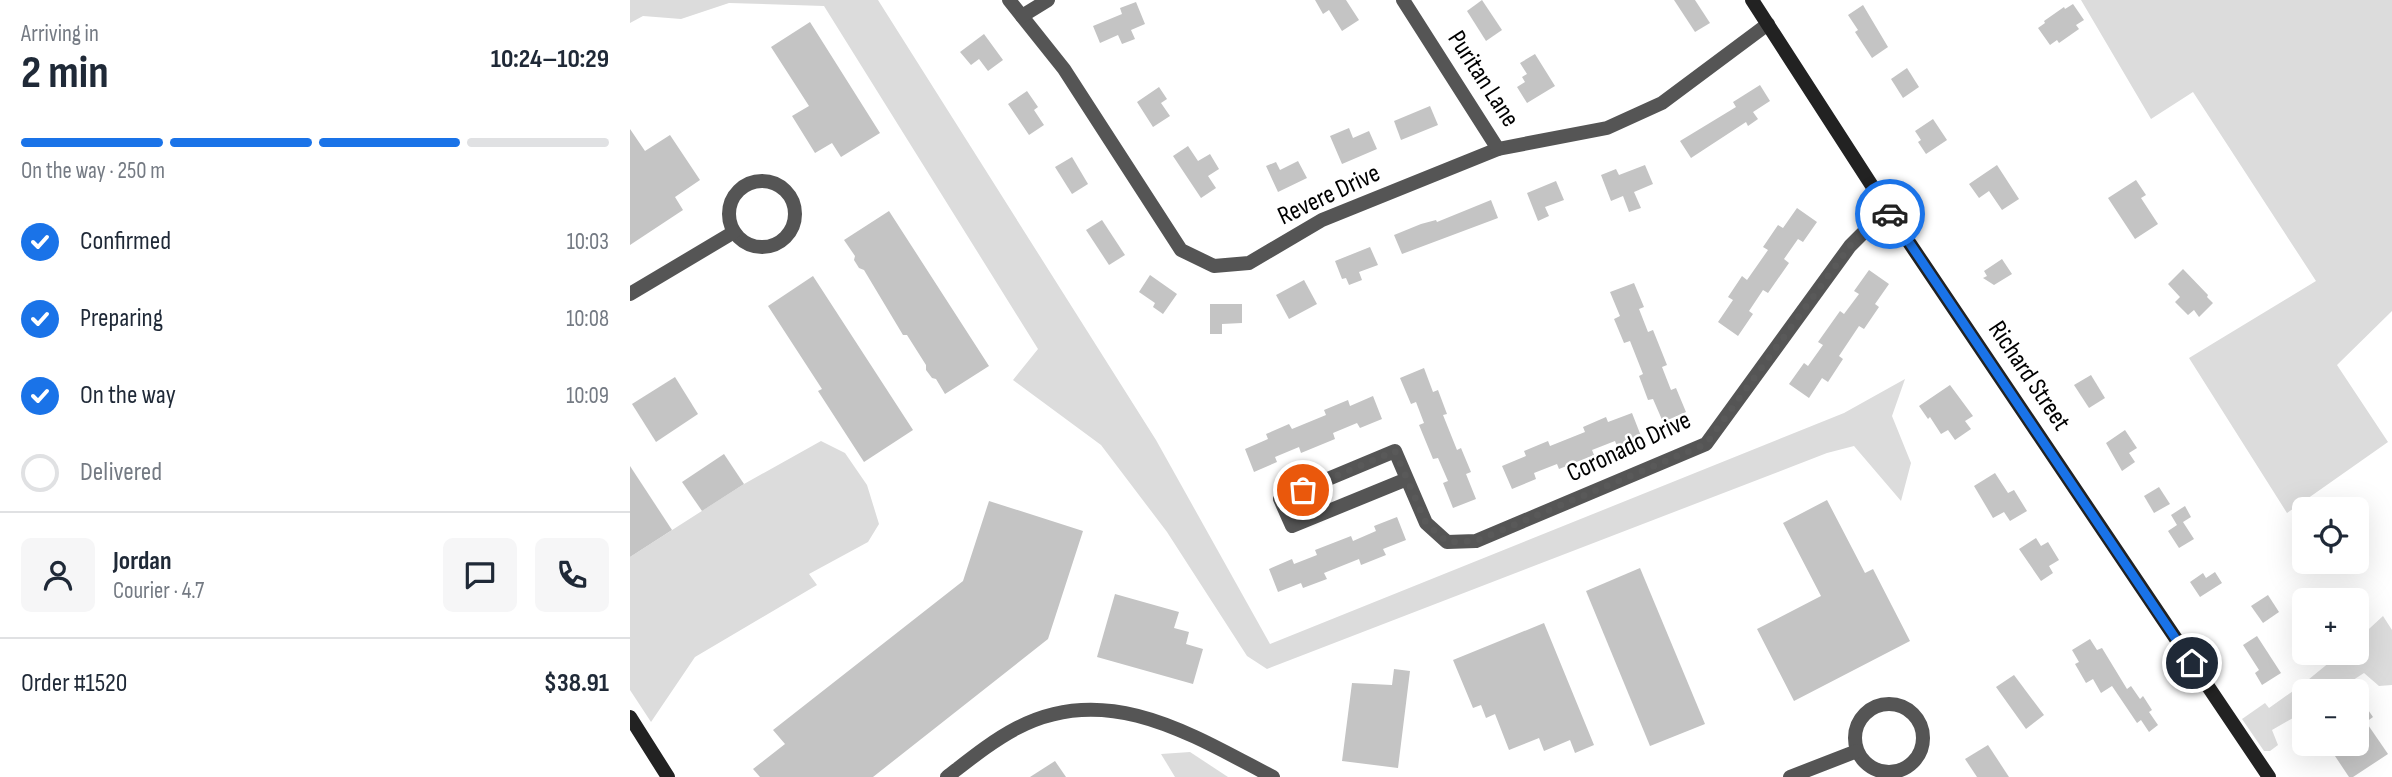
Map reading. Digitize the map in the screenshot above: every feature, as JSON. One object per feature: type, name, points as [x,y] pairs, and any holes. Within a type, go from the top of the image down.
[{"type":"street","name":"Revere Drive","points":[[1009,0],[1064,69],[1181,250],[1214,267],[1249,263],[1322,220],[1499,149],[1607,128],[1662,103],[1768,24]]},
{"type":"street","points":[[1022,16],[1048,0]]},
{"type":"street","name":"Puritan Lane","points":[[1403,0],[1499,149]]},
{"type":"street","name":"Richard Street","points":[[1752,0],[1887,209],[2269,777]]},
{"type":"street","points":[[764,181],[788,194],[795,210],[795,219],[786,237],[778,243],[759,247],[741,240],[734,232],[729,214],[730,205],[734,196],[746,186],[764,181]]},
{"type":"street","name":"Coronado Drive","points":[[1407,479],[1292,526],[1280,499],[1395,451],[1426,523],[1447,542],[1476,541],[1706,444],[1850,246],[1887,209]]},
{"type":"street","points":[[630,294],[734,232]]},
{"type":"street","points":[[1889,704],[1902,707],[1913,714],[1920,726],[1923,738],[1920,752],[1913,762],[1902,770],[1876,770],[1865,762],[1857,751],[1857,725],[1865,714],[1876,706],[1889,704]]},
{"type":"street","points":[[947,777],[1017,728],[1059,713],[1092,710],[1125,711],[1169,725],[1273,777]]},
{"type":"street","points":[[630,717],[668,777]]},
{"type":"street","points":[[1790,777],[1857,751]]},
{"type":"shaded area","points":[[630,0],[878,0],[1156,440],[1270,644],[1844,413],[1905,379],[1892,416],[1911,463],[1901,501],[1854,446],[1827,453],[1267,669],[1247,656],[1167,532],[1101,445],[1013,380],[1038,349],[824,6],[729,3],[681,19],[643,16],[630,23]]},
{"type":"shaded area","points":[[2081,0],[2392,0],[2392,311],[2337,365],[2388,442],[2310,497],[2292,497],[2292,509],[2287,513],[2189,358],[2316,281],[2193,92],[2151,119]]},
{"type":"shaded area","points":[[821,441],[845,453],[867,485],[879,524],[868,542],[809,574],[817,585],[695,657],[651,722],[630,690],[630,557],[744,484]]},
{"type":"shaded area","points":[[2383,616],[2392,630],[2392,685],[2379,686],[2364,673],[2355,679],[2309,679],[2326,665],[2369,665],[2369,629]]},
{"type":"shaded area","points":[[2292,692],[2292,718],[2272,730],[2278,745],[2270,751],[2264,751],[2242,719],[2265,703],[2269,708]]},
{"type":"shaded area","points":[[1190,752],[1228,777],[1175,777],[1161,754]]},
{"type":"building","points":[[1315,0],[1346,0],[1359,20],[1342,31],[1329,10],[1323,14]]},
{"type":"building","points":[[1482,0],[1502,30],[1486,41],[1467,11]]},
{"type":"building","points":[[1674,0],[1695,0],[1710,23],[1695,32]]},
{"type":"building","points":[[1136,2],[1145,24],[1131,30],[1135,39],[1122,44],[1118,35],[1100,43],[1093,26],[1122,14],[1120,8]]},
{"type":"building","points":[[2073,4],[2084,20],[2076,25],[2079,29],[2059,43],[2057,40],[2050,45],[2038,28],[2064,7],[2065,9]]},
{"type":"building","points":[[1863,5],[1888,47],[1872,58],[1855,32],[1858,30],[1848,15]]},
{"type":"building","points":[[810,22],[880,133],[841,157],[832,143],[815,153],[792,116],[809,106],[771,47]]},
{"type":"building","points":[[984,34],[1003,60],[988,71],[979,59],[971,65],[960,52]]},
{"type":"building","points":[[1535,54],[1555,86],[1527,103],[1517,87],[1525,82],[1522,77],[1527,74],[1520,63]]},
{"type":"building","points":[[1907,68],[1919,87],[1903,98],[1891,79]]},
{"type":"building","points":[[1760,85],[1770,101],[1753,112],[1758,119],[1748,126],[1746,122],[1691,158],[1680,141],[1736,107],[1733,102]]},
{"type":"building","points":[[1159,87],[1167,99],[1161,103],[1170,116],[1153,127],[1137,102]]},
{"type":"building","points":[[1027,91],[1038,107],[1034,110],[1044,125],[1029,135],[1008,104]]},
{"type":"building","points":[[1430,106],[1438,125],[1401,140],[1394,121]]},
{"type":"building","points":[[1933,119],[1947,140],[1926,154],[1915,131]]},
{"type":"building","points":[[1349,128],[1353,138],[1369,131],[1377,149],[1342,164],[1330,136]]},
{"type":"building","points":[[630,129],[645,151],[670,135],[700,180],[675,197],[683,210],[630,245]]},
{"type":"building","points":[[1188,146],[1198,161],[1210,154],[1219,169],[1208,176],[1216,188],[1201,198],[1173,156]]},
{"type":"building","points":[[1072,157],[1088,184],[1072,194],[1055,167]]},
{"type":"building","points":[[1298,161],[1307,178],[1278,192],[1266,166],[1276,162],[1280,170]]},
{"type":"building","points":[[1645,165],[1653,184],[1634,192],[1641,208],[1629,212],[1623,196],[1611,201],[1601,175],[1616,169],[1619,175]]},
{"type":"building","points":[[1997,165],[2019,199],[2002,210],[1989,191],[1979,198],[1969,184]]},
{"type":"building","points":[[2136,180],[2146,195],[2141,198],[2158,224],[2135,239],[2108,198]]},
{"type":"building","points":[[1556,181],[1564,200],[1545,207],[1549,216],[1538,221],[1527,193]]},
{"type":"building","points":[[1491,200],[1498,218],[1402,254],[1394,235],[1421,224],[1436,220],[1437,222]]},
{"type":"building","points":[[1797,208],[1817,222],[1803,242],[1798,239],[1784,259],[1789,263],[1768,293],[1763,290],[1749,311],[1753,314],[1738,336],[1718,322],[1733,300],[1728,297],[1742,276],[1747,280],[1768,250],[1763,247],[1778,225],[1783,228]]},
{"type":"building","points":[[889,211],[989,366],[945,394],[936,379],[926,370],[926,365],[907,335],[903,335],[864,270],[859,268],[854,260],[855,256],[844,240]]},
{"type":"building","points":[[1102,220],[1125,255],[1109,265],[1086,230]]},
{"type":"building","points":[[1370,247],[1378,265],[1359,272],[1362,280],[1349,285],[1346,278],[1342,279],[1335,261]]},
{"type":"building","points":[[2002,259],[2012,274],[1994,285],[1983,278],[1987,276],[1984,271]]},
{"type":"building","points":[[2183,269],[2213,303],[2199,317],[2194,310],[2188,315],[2175,302],[2180,297],[2168,284]]},
{"type":"building","points":[[1869,270],[1889,284],[1875,304],[1879,307],[1864,329],[1859,326],[1839,356],[1843,359],[1828,382],[1822,378],[1809,398],[1789,384],[1804,363],[1808,366],[1823,345],[1818,342],[1840,311],[1844,314],[1859,294],[1854,291]]},
{"type":"building","points":[[1150,275],[1177,294],[1163,314],[1153,307],[1155,303],[1139,292]]},
{"type":"building","points":[[813,276],[913,430],[864,462],[818,391],[822,389],[768,306]]},
{"type":"building","points":[[1304,280],[1317,304],[1289,319],[1276,295]]},
{"type":"building","points":[[1634,283],[1644,307],[1639,309],[1648,332],[1653,330],[1667,365],[1662,367],[1671,390],[1676,388],[1686,412],[1663,422],[1653,399],[1648,400],[1639,376],[1643,374],[1630,341],[1624,343],[1614,319],[1620,316],[1610,292]]},
{"type":"building","points":[[1210,304],[1242,304],[1242,323],[1222,324],[1222,334],[1210,334]]},
{"type":"building","points":[[1424,368],[1433,392],[1438,390],[1447,414],[1443,415],[1457,450],[1461,448],[1471,472],[1466,474],[1476,499],[1453,508],[1443,483],[1448,481],[1438,458],[1433,459],[1419,425],[1424,423],[1416,402],[1411,404],[1400,378]]},
{"type":"building","points":[[2091,375],[2105,398],[2089,408],[2074,385]]},
{"type":"building","points":[[675,377],[698,414],[656,442],[632,404]]},
{"type":"building","points":[[1950,385],[1973,416],[1965,421],[1971,429],[1955,440],[1948,430],[1941,434],[1919,406]]},
{"type":"building","points":[[1373,396],[1382,419],[1360,428],[1357,423],[1333,433],[1335,439],[1301,453],[1299,447],[1275,457],[1277,462],[1254,472],[1245,449],[1268,439],[1266,434],[1289,424],[1292,429],[1326,415],[1324,410],[1348,400],[1350,406]]},
{"type":"building","points":[[1632,413],[1641,436],[1617,446],[1615,441],[1592,450],[1594,455],[1559,469],[1557,464],[1534,473],[1536,479],[1512,489],[1502,466],[1526,456],[1524,451],[1548,441],[1550,446],[1585,432],[1583,427],[1606,417],[1608,422]]},
{"type":"building","points":[[2125,430],[2137,448],[2129,453],[2135,462],[2122,471],[2106,443]]},
{"type":"building","points":[[724,454],[744,484],[702,511],[682,482]]},
{"type":"building","points":[[630,466],[672,530],[630,557]]},
{"type":"building","points":[[1995,473],[2008,493],[2014,490],[2027,511],[2010,521],[2004,512],[1993,518],[1974,486]]},
{"type":"building","points":[[2159,487],[2170,504],[2154,513],[2144,496]]},
{"type":"building","points":[[1827,500],[1865,573],[1873,569],[1910,641],[1794,701],[1757,629],[1821,596],[1783,523]]},
{"type":"building","points":[[989,501],[1083,531],[1048,639],[873,777],[760,777],[753,769],[785,744],[773,730],[963,581]]},
{"type":"building","points":[[2185,506],[2191,517],[2183,522],[2194,539],[2179,548],[2168,531],[2177,525],[2171,515]]},
{"type":"building","points":[[1397,517],[1406,540],[1383,549],[1386,555],[1361,565],[1359,559],[1324,573],[1327,579],[1303,588],[1301,583],[1278,592],[1269,569],[1292,559],[1294,564],[1317,555],[1315,550],[1351,536],[1353,541],[1376,531],[1374,526]]},
{"type":"building","points":[[2036,538],[2041,546],[2048,542],[2059,560],[2049,566],[2053,573],[2041,581],[2019,549]]},
{"type":"building","points":[[1640,568],[1705,724],[1650,746],[1586,591]]},
{"type":"building","points":[[2215,572],[2222,583],[2200,597],[2190,582],[2203,573],[2206,578]]},
{"type":"building","points":[[1115,594],[1179,612],[1174,628],[1189,632],[1186,644],[1203,649],[1193,684],[1097,657]]},
{"type":"building","points":[[2268,595],[2279,612],[2263,623],[2251,606]]},
{"type":"building","points":[[1544,623],[1594,745],[1575,753],[1570,740],[1544,751],[1539,738],[1509,750],[1495,714],[1486,718],[1481,705],[1473,708],[1453,660]]},
{"type":"building","points":[[2257,636],[2281,673],[2262,685],[2255,673],[2259,670],[2243,645]]},
{"type":"building","points":[[2090,639],[2097,650],[2102,648],[2127,689],[2131,686],[2140,699],[2143,696],[2152,710],[2149,712],[2158,725],[2149,732],[2141,720],[2137,723],[2112,686],[2101,693],[2093,679],[2086,683],[2075,664],[2079,662],[2072,650]]},
{"type":"building","points":[[1394,669],[1410,671],[1398,768],[1342,761],[1352,683],[1392,685]]},
{"type":"building","points":[[2014,675],[2044,715],[2026,729],[1996,687]]},
{"type":"building","points":[[2369,726],[2388,754],[2349,777],[2335,756],[2369,756]]},
{"type":"building","points":[[1988,745],[2009,777],[1977,777],[1965,759]]},
{"type":"building","points":[[1055,761],[1066,777],[1030,777]]},
{"type":"way so far","points":[[1303,490],[1395,451],[1426,523],[1447,542],[1476,541],[1706,444],[1850,246],[1887,209],[1890,214]]},
{"type":"route","points":[[1890,214],[2192,663]]}]
